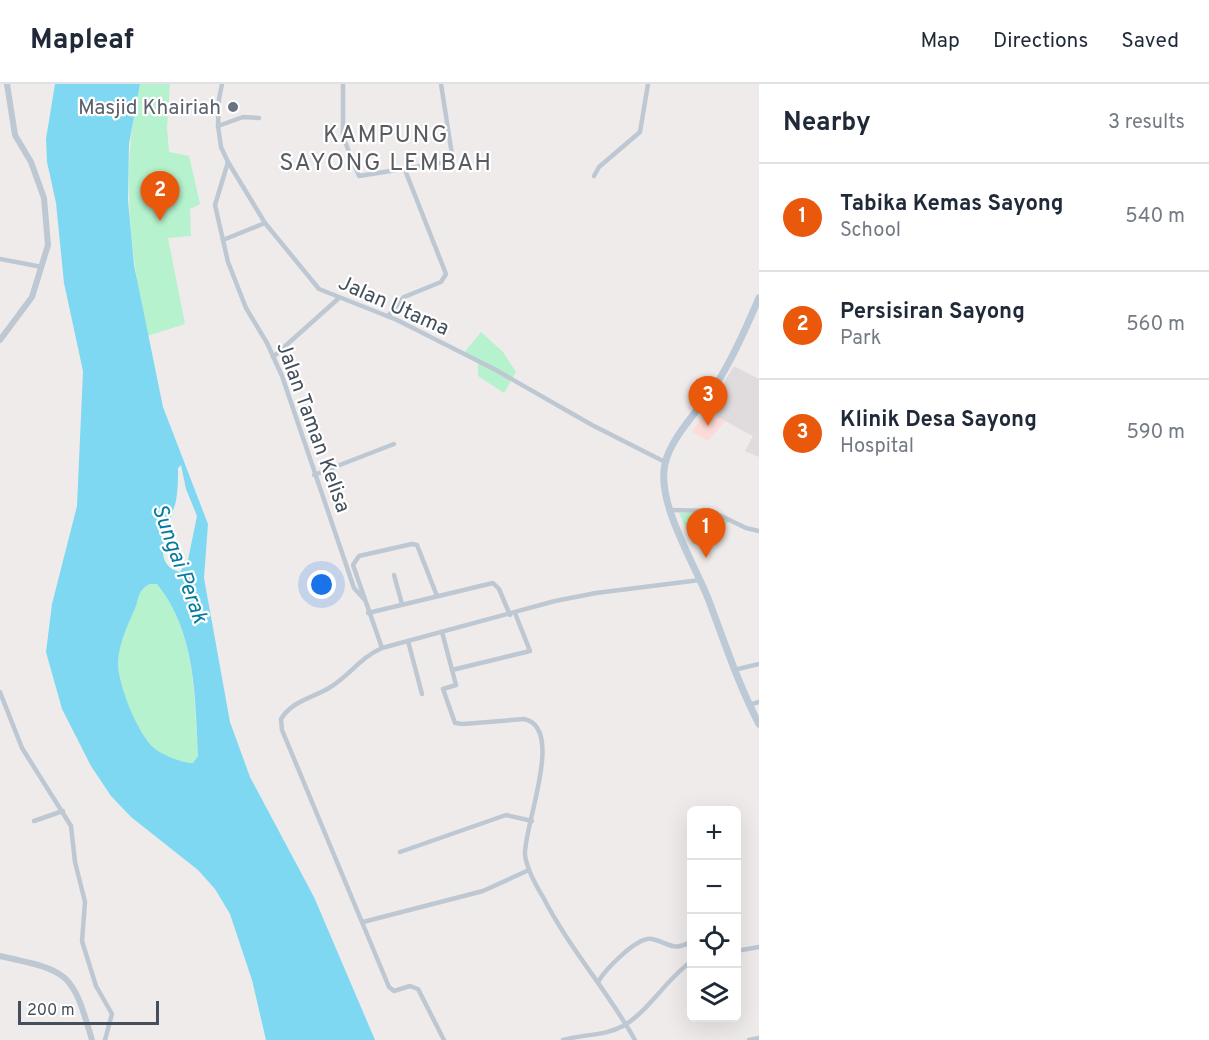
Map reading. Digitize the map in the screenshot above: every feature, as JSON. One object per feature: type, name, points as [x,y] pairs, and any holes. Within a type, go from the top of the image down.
[{"type":"main road","points":[[759,298],[724,371],[673,445],[665,462],[663,482],[670,510],[700,580],[734,670],[759,724]]},
{"type":"street","points":[[0,340],[32,297],[48,245],[46,208],[31,162],[15,135],[7,84]]},
{"type":"street","name":"Jalan Utama","points":[[222,84],[218,126],[221,147],[265,223],[315,285],[339,298],[388,316],[494,369],[592,426],[665,462]]},
{"type":"street","points":[[343,84],[343,137],[359,176],[453,161],[441,84]]},
{"type":"street","points":[[594,176],[599,166],[639,132],[648,84]]},
{"type":"street","points":[[218,126],[243,117],[259,118]]},
{"type":"street","name":"Jalan Taman Kelisa","points":[[228,162],[215,205],[238,291],[273,357],[354,588],[364,599]]},
{"type":"street","points":[[388,316],[404,297],[441,282],[446,274],[405,170]]},
{"type":"street","points":[[223,240],[265,223]]},
{"type":"street","points":[[0,259],[42,267]]},
{"type":"street","points":[[273,357],[339,298]]},
{"type":"street","points":[[314,475],[394,444]]},
{"type":"street","points":[[670,510],[711,511],[746,528],[759,531]]},
{"type":"street","points":[[382,648],[353,565],[359,556],[412,544],[420,550],[437,596]]},
{"type":"street","points":[[394,575],[402,604]]},
{"type":"street","points":[[444,1040],[418,989],[410,986],[394,991],[389,987],[281,724],[290,708],[327,689],[362,659],[382,648],[596,593],[700,580]]},
{"type":"street","points":[[368,613],[493,583],[512,614],[530,651],[452,670]]},
{"type":"street","points":[[442,632],[456,686],[443,689],[455,723],[524,719],[538,727],[542,756],[532,821],[525,849],[529,870],[552,914],[634,1040]]},
{"type":"street","points":[[408,641],[422,694]]},
{"type":"street","points":[[734,670],[759,664]]},
{"type":"street","points":[[0,692],[22,748],[63,811],[74,834],[75,862],[85,902],[82,941],[96,986],[112,1014],[105,1040]]},
{"type":"street","points":[[749,705],[759,702]]},
{"type":"street","points":[[34,821],[63,811]]},
{"type":"street","points":[[400,852],[506,815],[532,821]]},
{"type":"street","points":[[363,922],[483,891],[529,870]]},
{"type":"street","points":[[598,982],[614,962],[643,941],[652,939],[670,947],[687,944]]},
{"type":"street","points":[[741,950],[759,947]]},
{"type":"street","points":[[0,956],[46,966],[62,975],[79,999],[92,1040]]},
{"type":"street","points":[[563,1040],[592,1033],[604,1034],[626,1025],[687,966]]},
{"type":"street","points":[[749,1040],[759,1038]]},
{"type":"shaded area","points":[[734,366],[759,379],[759,457],[745,451],[753,436],[706,411]]},
{"type":"shaded area","points":[[706,411],[725,421],[708,441],[692,432]]},
{"type":"green space","points":[[140,84],[170,84],[167,128],[169,152],[189,156],[200,204],[190,209],[191,236],[168,238],[185,324],[147,336],[132,242],[129,178],[130,147]]},
{"type":"green space","points":[[481,332],[503,352],[516,372],[504,393],[478,376],[478,362],[463,354]]},
{"type":"green space","points":[[679,513],[710,513],[729,522],[693,544]]},
{"type":"green space","points":[[150,584],[157,584],[170,603],[186,644],[194,688],[198,756],[193,763],[167,756],[154,748],[136,721],[121,684],[118,663],[122,640],[140,593]]},
{"type":"water","points":[[55,84],[140,84],[129,144],[128,200],[134,265],[163,407],[208,524],[204,578],[230,722],[250,777],[314,897],[375,1040],[266,1040],[252,980],[230,914],[215,889],[198,870],[131,817],[111,796],[91,766],[62,709],[46,652],[52,604],[77,506],[83,371],[64,283],[56,203],[47,162],[46,139]],"holes":[[[181,465],[186,489],[197,516],[188,560],[180,572],[170,567],[163,551],[166,530],[176,501],[178,468]],[[150,584],[157,584],[170,603],[186,644],[196,711],[198,756],[193,763],[167,756],[154,748],[136,721],[121,684],[118,663],[122,641],[140,593]]]},
{"type":"place","name":"Masjid Khairiah","points":[[233,107]]},
{"type":"place","name":"Persisiran Sayong","points":[[160,221]]},
{"type":"place","name":"Klinik Desa Sayong","points":[[708,426]]},
{"type":"place","name":"Tabika Kemas Sayong","points":[[706,558]]},
{"type":"district","name":"KAMPUNG SAYONG LEMBAH","points":[[386,148]]},
{"type":"water label","name":"Sungai Perak","points":[[181,563]]}]
